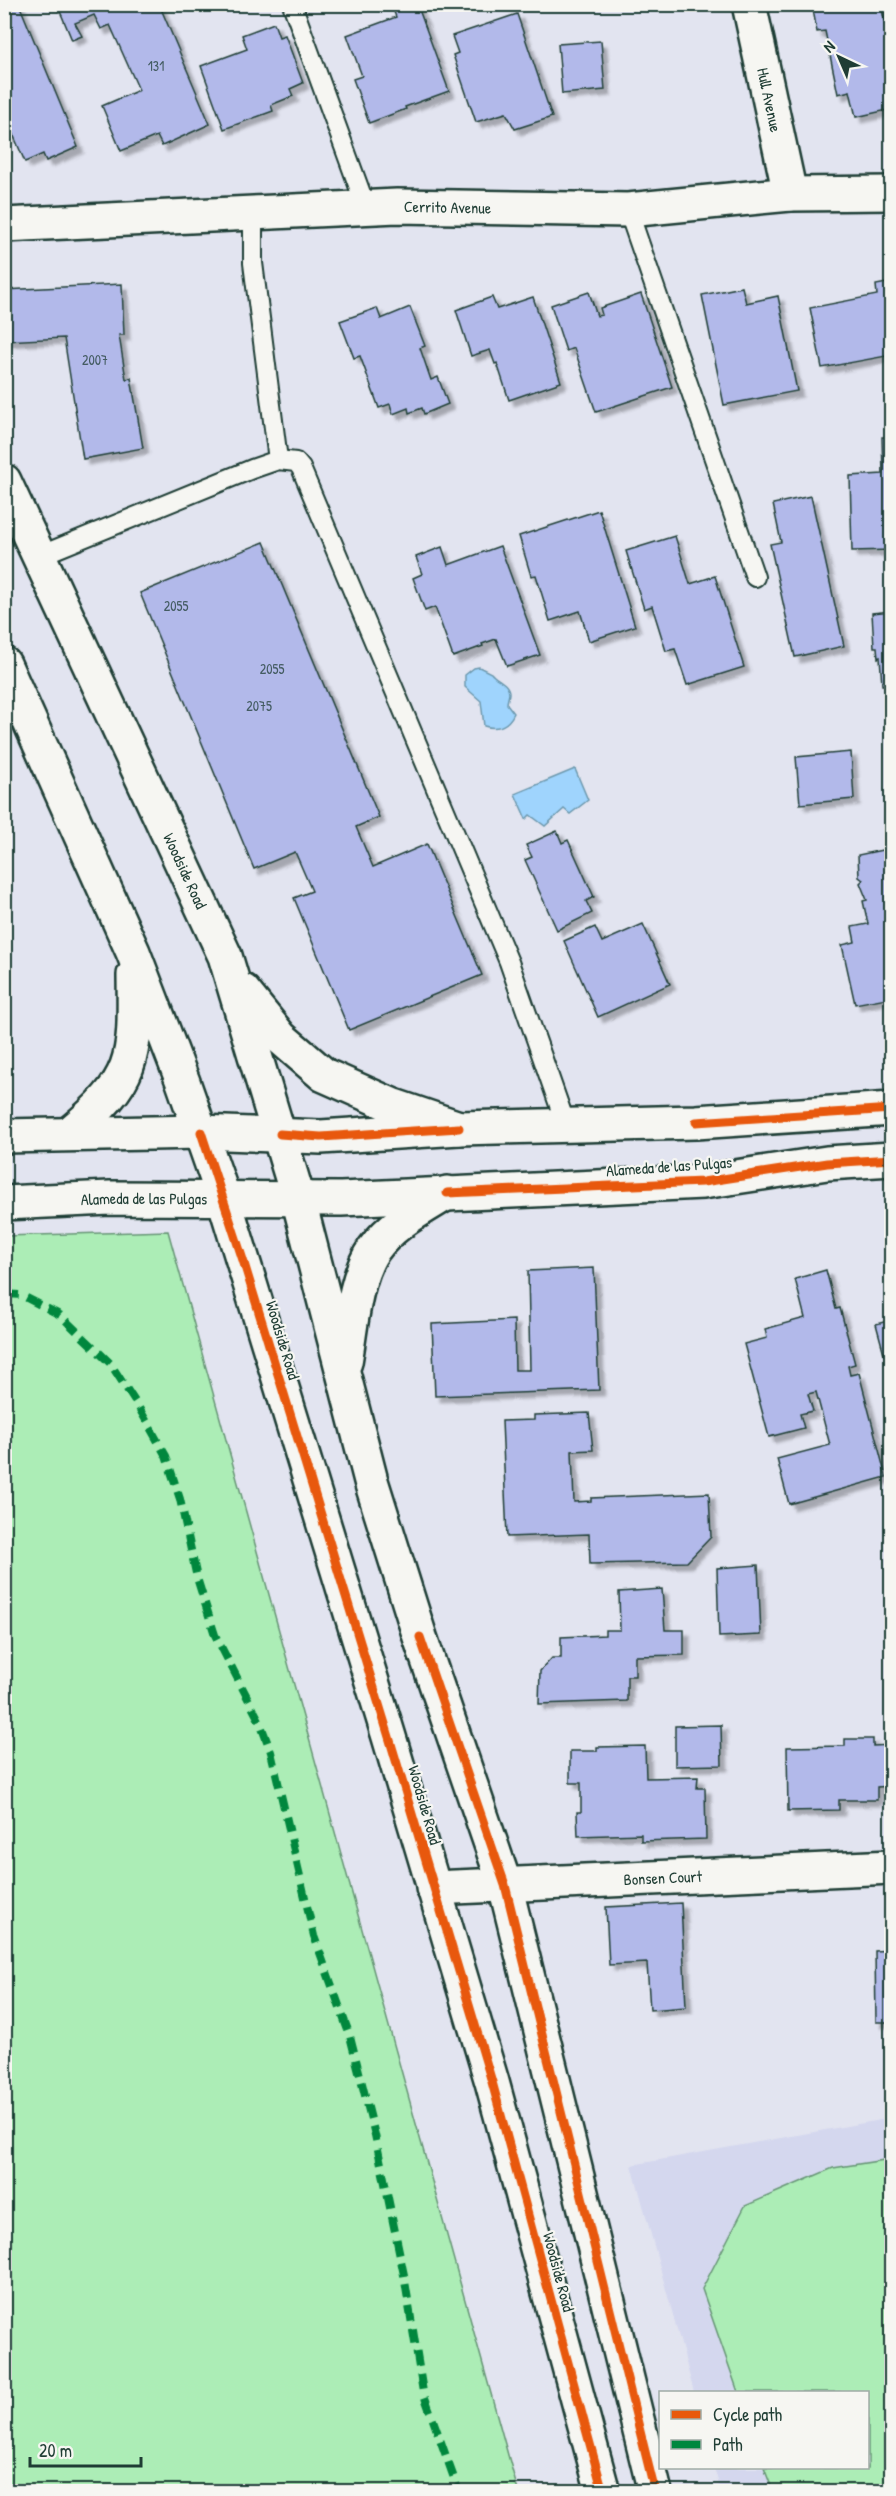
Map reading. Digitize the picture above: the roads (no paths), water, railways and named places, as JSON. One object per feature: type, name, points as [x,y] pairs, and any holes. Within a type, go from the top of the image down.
[{"type":"main road","name":"Hull Avenue","points":[[749,4],[789,194]]},
{"type":"main road","name":"Cerrito Avenue","points":[[4,225],[253,211],[397,206],[628,210],[789,194],[891,193]]},
{"type":"main road","name":"Woodside Road","points":[[4,481],[225,956],[298,1198],[371,1481],[420,1637],[505,1885],[655,2492]]},
{"type":"main road","name":"Woodside Road","points":[[4,664],[133,952],[224,1199],[492,2082],[603,2492]]},
{"type":"main road","points":[[70,1133],[95,1113],[121,1082],[131,1055],[134,1028],[133,952]]},
{"type":"main road","points":[[232,978],[281,1038],[324,1075],[394,1106],[459,1128]]},
{"type":"main road","points":[[4,1136],[201,1132],[321,1137],[459,1128],[696,1122],[891,1109]]},
{"type":"main road","name":"Alameda de las Pulgas","points":[[4,1203],[110,1198],[341,1199],[703,1182],[827,1163],[891,1159]]},
{"type":"main road","points":[[343,1372],[361,1278],[374,1250],[402,1221],[447,1193]]},
{"type":"main road","name":"Bonsen Court","points":[[433,1888],[891,1867]]},
{"type":"lane","points":[[292,4],[366,207]]},
{"type":"lane","points":[[628,210],[755,577]]},
{"type":"lane","points":[[253,211],[253,264],[278,460]]},
{"type":"lane","points":[[39,556],[278,460],[296,462],[301,468],[509,962],[566,1125]]},
{"type":"water","points":[[479,667],[505,684],[508,690],[507,704],[514,713],[502,726],[484,726],[481,701],[465,687],[465,675]]},
{"type":"water","points":[[575,769],[588,800],[570,814],[564,809],[545,826],[530,815],[526,819],[515,794]]}]
